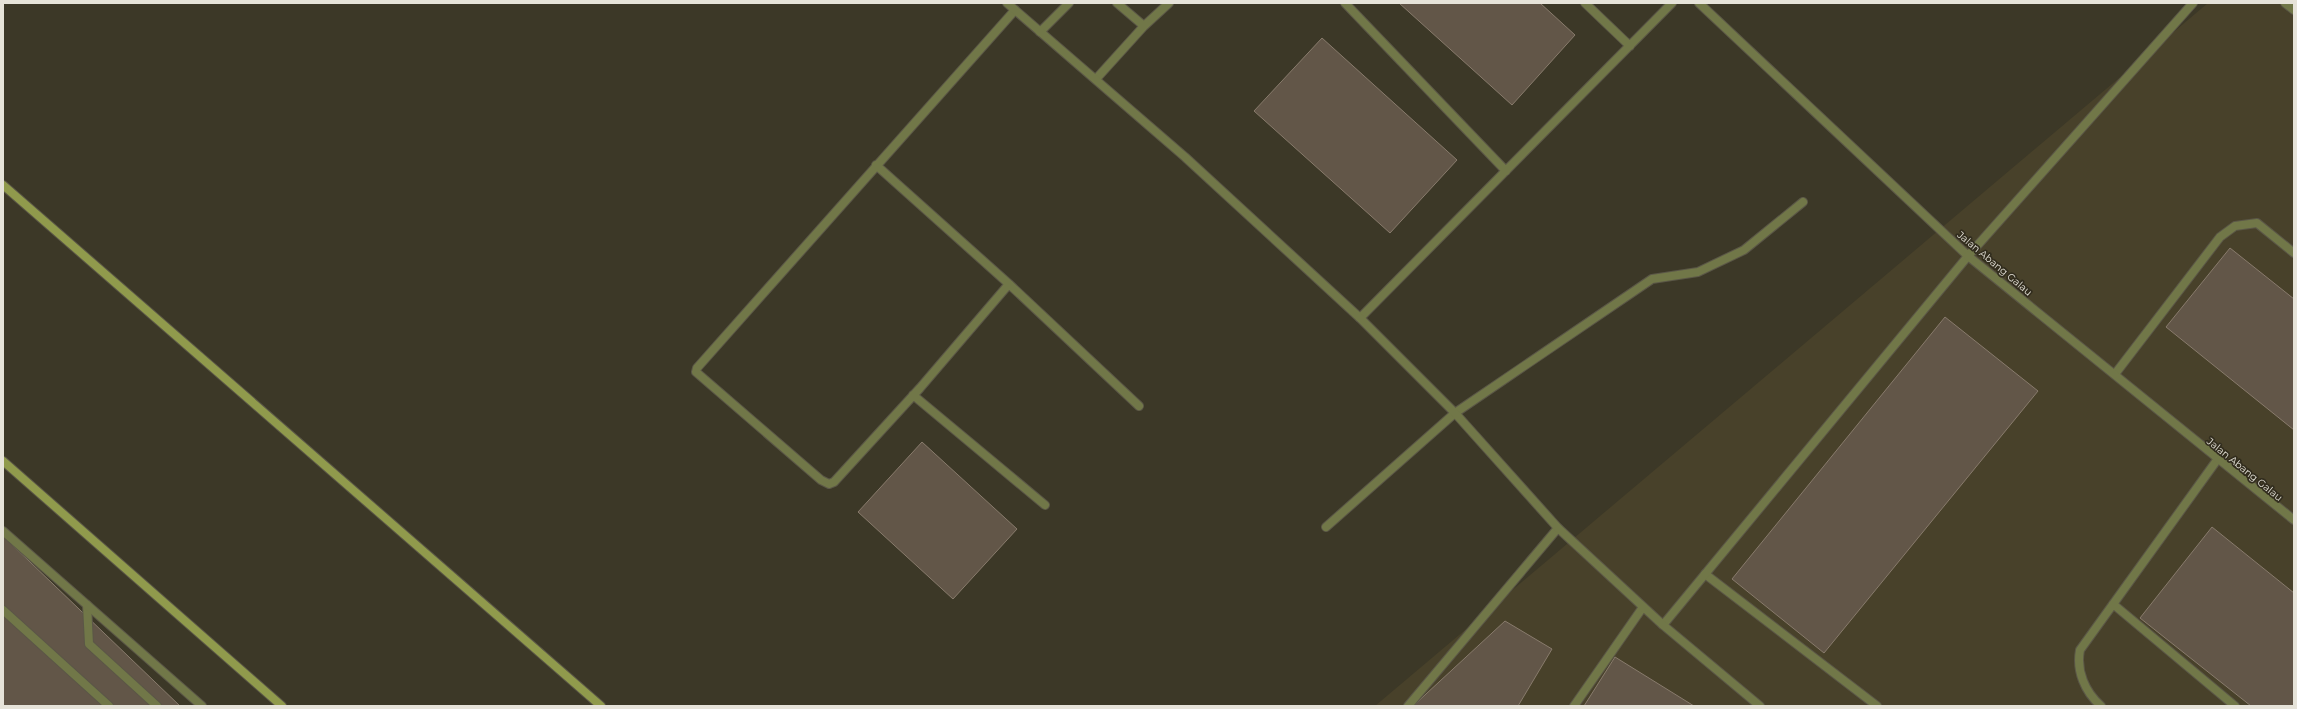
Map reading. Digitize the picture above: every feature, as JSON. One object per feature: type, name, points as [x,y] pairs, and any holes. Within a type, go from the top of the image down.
[{"type":"main road","points":[[3,186],[601,706]]},
{"type":"main road","points":[[3,461],[282,706]]},
{"type":"street","points":[[1007,3],[1185,157],[1360,318],[1456,413],[1558,528],[1662,625],[1760,706]]},
{"type":"street","points":[[1040,32],[1069,3]]},
{"type":"street","points":[[1117,3],[1144,26]]},
{"type":"street","points":[[1096,79],[1144,26],[1169,3]]},
{"type":"street","points":[[1345,3],[1506,171]]},
{"type":"street","points":[[1585,3],[1630,46]]},
{"type":"street","points":[[1360,318],[1672,3]]},
{"type":"street","name":"Jalan Abang Galau","points":[[1699,3],[1968,256],[2115,374],[2217,460],[2294,520]]},
{"type":"street","points":[[1662,625],[1968,256],[2193,3]]},
{"type":"street","points":[[2285,3],[2294,10]]},
{"type":"street","points":[[1009,284],[913,395],[834,482],[829,484],[821,480],[696,372],[697,368],[1015,10]]},
{"type":"street","points":[[876,165],[1009,284],[1139,406]]},
{"type":"street","points":[[1326,527],[1456,413],[1652,279],[1698,272],[1744,250],[1803,202]]},
{"type":"street","points":[[2115,374],[2220,238],[2235,226],[2257,223],[2294,253]]},
{"type":"street","points":[[913,395],[1045,505]]},
{"type":"street","points":[[2101,706],[2092,699],[2082,680],[2078,664],[2080,650],[2217,460]]},
{"type":"street","points":[[1408,706],[1558,528]]},
{"type":"street","points":[[3,531],[202,706]]},
{"type":"street","points":[[1705,574],[1876,706]]},
{"type":"street","points":[[2113,604],[2234,706]]},
{"type":"street","points":[[87,605],[89,644],[157,706]]},
{"type":"street","points":[[1574,706],[1644,607]]},
{"type":"street","points":[[3,610],[109,706]]},
{"type":"shaded area","points":[[2208,3],[2294,3],[2294,706],[1375,706]]},
{"type":"building","points":[[1399,3],[1540,3],[1575,35],[1512,105]]},
{"type":"building","points":[[1322,38],[1457,160],[1390,233],[1254,111]]},
{"type":"building","points":[[2230,248],[2294,299],[2294,430],[2166,327]]},
{"type":"building","points":[[1945,317],[2038,391],[1824,653],[1732,579]]},
{"type":"building","points":[[922,442],[1017,529],[953,599],[858,512]]},
{"type":"building","points":[[2212,527],[2294,593],[2294,706],[2251,706],[2140,618]]},
{"type":"building","points":[[3,536],[180,706],[3,706]]},
{"type":"building","points":[[1505,621],[1552,649],[1518,706],[1413,706]]},
{"type":"building","points":[[1615,657],[1694,706],[1584,706]]}]
